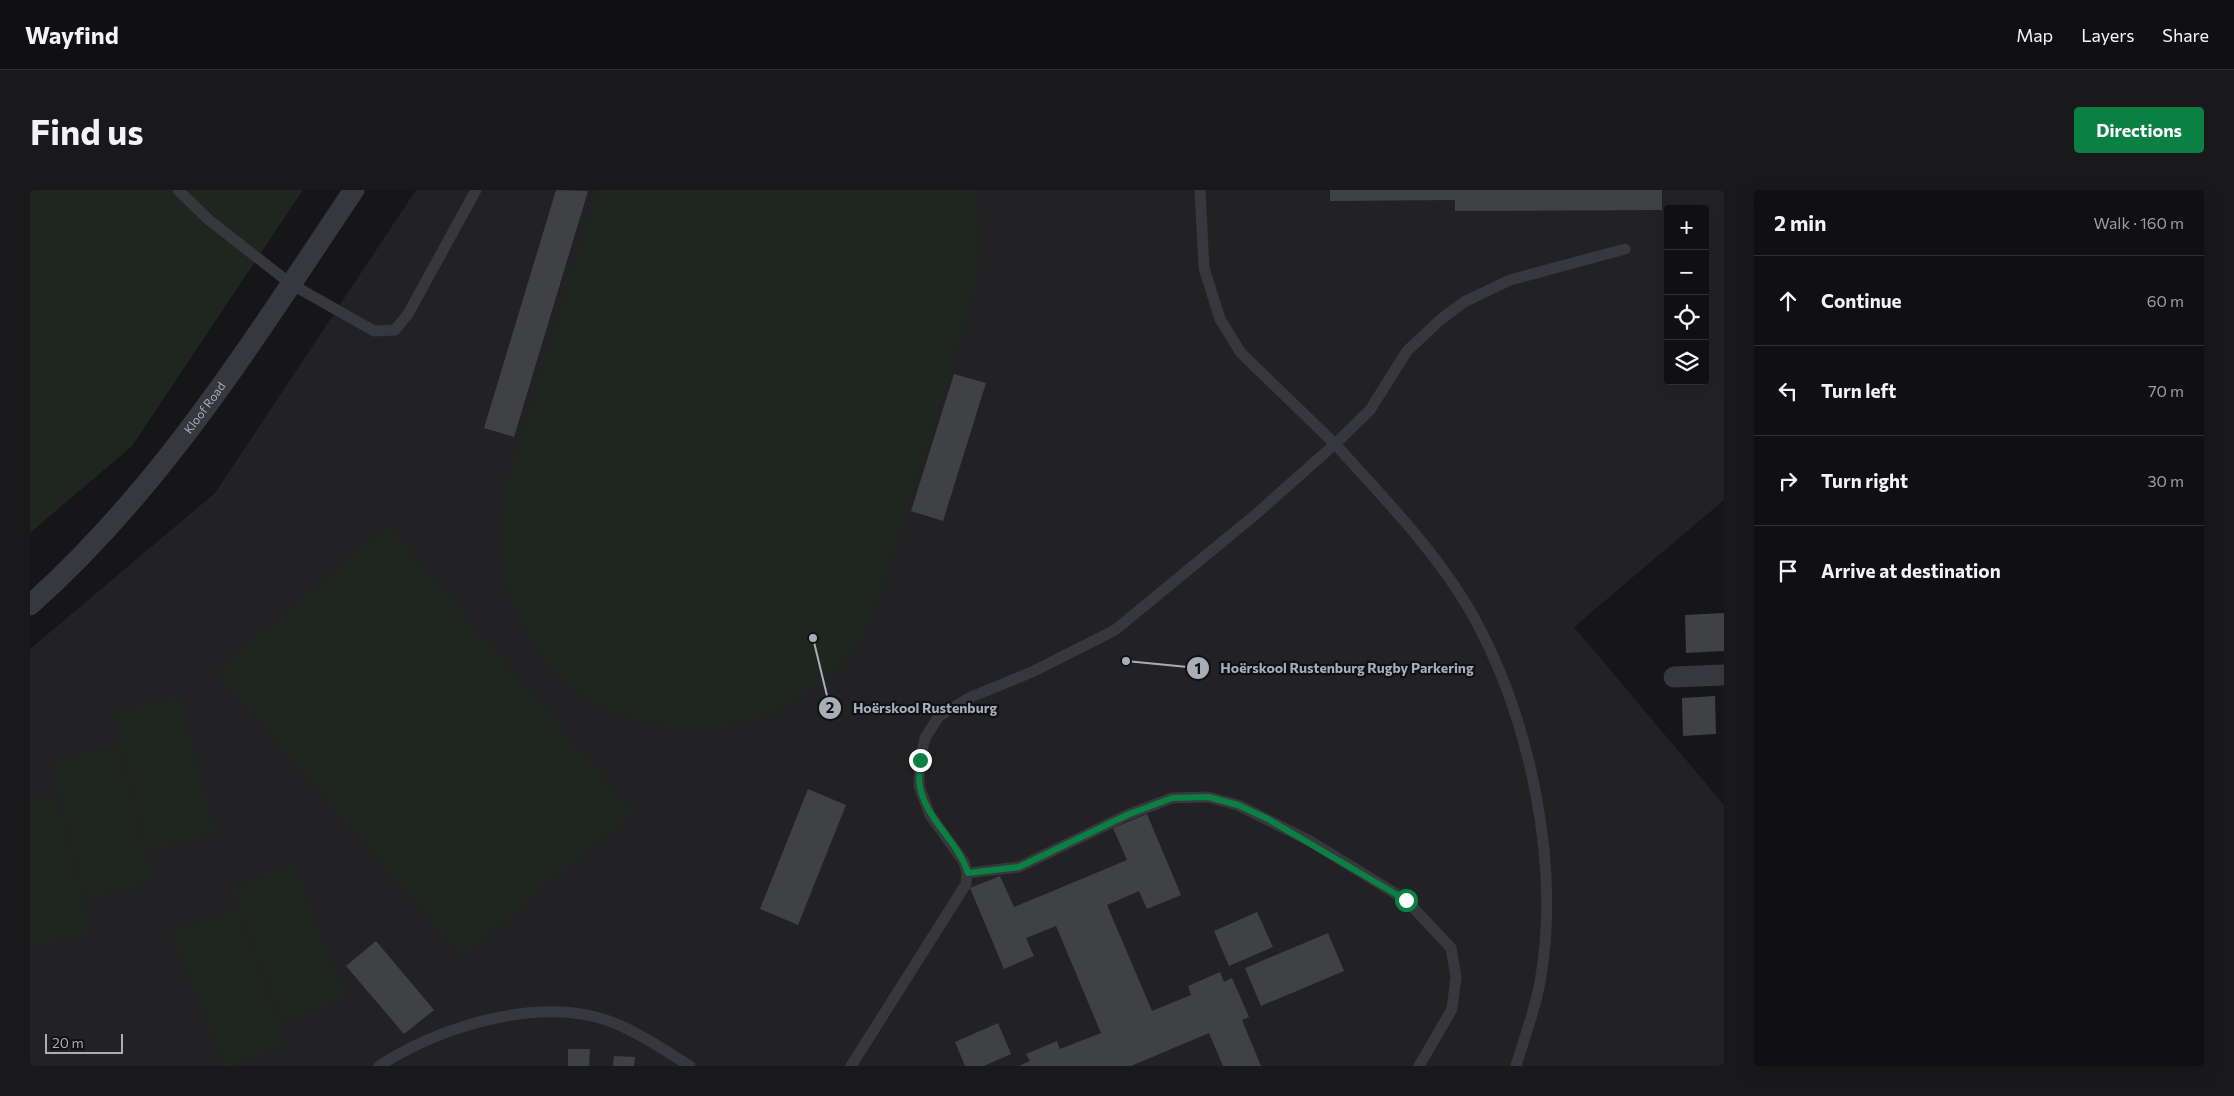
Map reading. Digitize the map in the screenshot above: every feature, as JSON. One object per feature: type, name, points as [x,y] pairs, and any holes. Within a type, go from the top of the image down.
[{"type":"street","name":"Kloof Road","points":[[30,605],[60,578],[133,502],[202,415],[354,190]]},
{"type":"street","points":[[1674,677],[1724,675]]},
{"type":"lane","points":[[178,190],[208,220],[291,284],[374,331],[395,330],[408,314],[476,190]]},
{"type":"lane","points":[[1200,190],[1204,268],[1220,319],[1241,353],[1335,444],[1395,510],[1439,566],[1472,614],[1500,673],[1524,742],[1540,814],[1547,900],[1540,983],[1516,1066]]},
{"type":"lane","points":[[852,1066],[966,884],[968,873],[964,862],[930,815],[920,786],[920,760],[925,738],[939,716],[971,697],[1032,672],[1115,630],[1255,515],[1335,444],[1370,410],[1407,351],[1440,320],[1464,302],[1510,280],[1625,249]]},
{"type":"lane","points":[[968,873],[1019,867],[1127,815],[1172,798],[1208,797],[1238,805],[1310,841],[1406,900],[1451,948],[1456,976],[1452,1010],[1419,1066]]},
{"type":"lane","points":[[379,1066],[426,1040],[476,1023],[531,1013],[565,1011],[598,1018],[622,1027],[690,1066]]},
{"type":"shaded area","points":[[30,190],[303,190],[132,446],[30,533]]},
{"type":"shaded area","points":[[416,190],[1724,190],[1724,500],[1574,627],[1724,805],[1724,1066],[30,1066],[30,649],[215,493]]},
{"type":"shaded area","points":[[597,190],[974,190],[979,216],[980,255],[974,294],[874,615],[848,657],[798,700],[747,721],[694,728],[641,721],[592,700],[551,666],[520,621],[502,564],[500,523],[507,482]]},
{"type":"shaded area","points":[[388,526],[633,812],[462,957],[216,672]]},
{"type":"shaded area","points":[[180,696],[215,834],[148,850],[114,713]]},
{"type":"shaded area","points":[[118,745],[153,882],[86,899],[52,762]]},
{"type":"shaded area","points":[[56,795],[91,932],[30,947],[30,801]]},
{"type":"shaded area","points":[[294,864],[346,998],[283,1022],[231,888]]},
{"type":"shaded area","points":[[236,909],[287,1044],[230,1066],[224,1066],[172,933]]},
{"type":"building","points":[[556,190],[588,191],[514,437],[484,428]]},
{"type":"building","points":[[1330,190],[1662,190],[1662,210],[1455,211],[1455,200],[1330,201]]},
{"type":"building","points":[[954,374],[986,383],[943,521],[911,511]]},
{"type":"building","points":[[1724,613],[1724,651],[1686,653],[1685,615]]},
{"type":"building","points":[[1715,696],[1716,734],[1683,736],[1682,698]]},
{"type":"building","points":[[808,789],[846,805],[798,925],[760,909]]},
{"type":"building","points":[[1147,814],[1181,895],[1147,909],[1139,891],[1107,905],[1152,1011],[1191,995],[1188,986],[1220,972],[1224,982],[1232,978],[1249,1017],[1242,1020],[1261,1066],[1223,1066],[1209,1033],[1131,1066],[1019,1066],[1030,1061],[1026,1054],[1057,1041],[1060,1049],[1101,1033],[1056,926],[1026,938],[1034,956],[1004,969],[970,888],[1000,876],[1014,907],[1127,860],[1113,828]]},
{"type":"building","points":[[1257,912],[1273,947],[1229,966],[1214,931]]},
{"type":"building","points":[[1328,933],[1344,971],[1261,1006],[1245,968]]},
{"type":"building","points":[[376,941],[434,1010],[404,1034],[346,966]]},
{"type":"building","points":[[998,1023],[1011,1054],[984,1066],[965,1066],[955,1042]]},
{"type":"building","points":[[568,1049],[590,1049],[589,1066],[568,1066]]},
{"type":"building","points":[[614,1056],[635,1057],[634,1066],[613,1066]]},
{"type":"place","name":"Hoërskool Rustenburg","points":[[813,638]]},
{"type":"place","name":"Hoërskool Rustenburg Rugby Parkering","points":[[1126,661]]},
{"type":"route","points":[[920,760],[920,786],[930,815],[953,845],[964,862],[968,873],[1019,867],[1127,815],[1172,798],[1208,797],[1238,805],[1268,819],[1310,841],[1406,900]]}]
